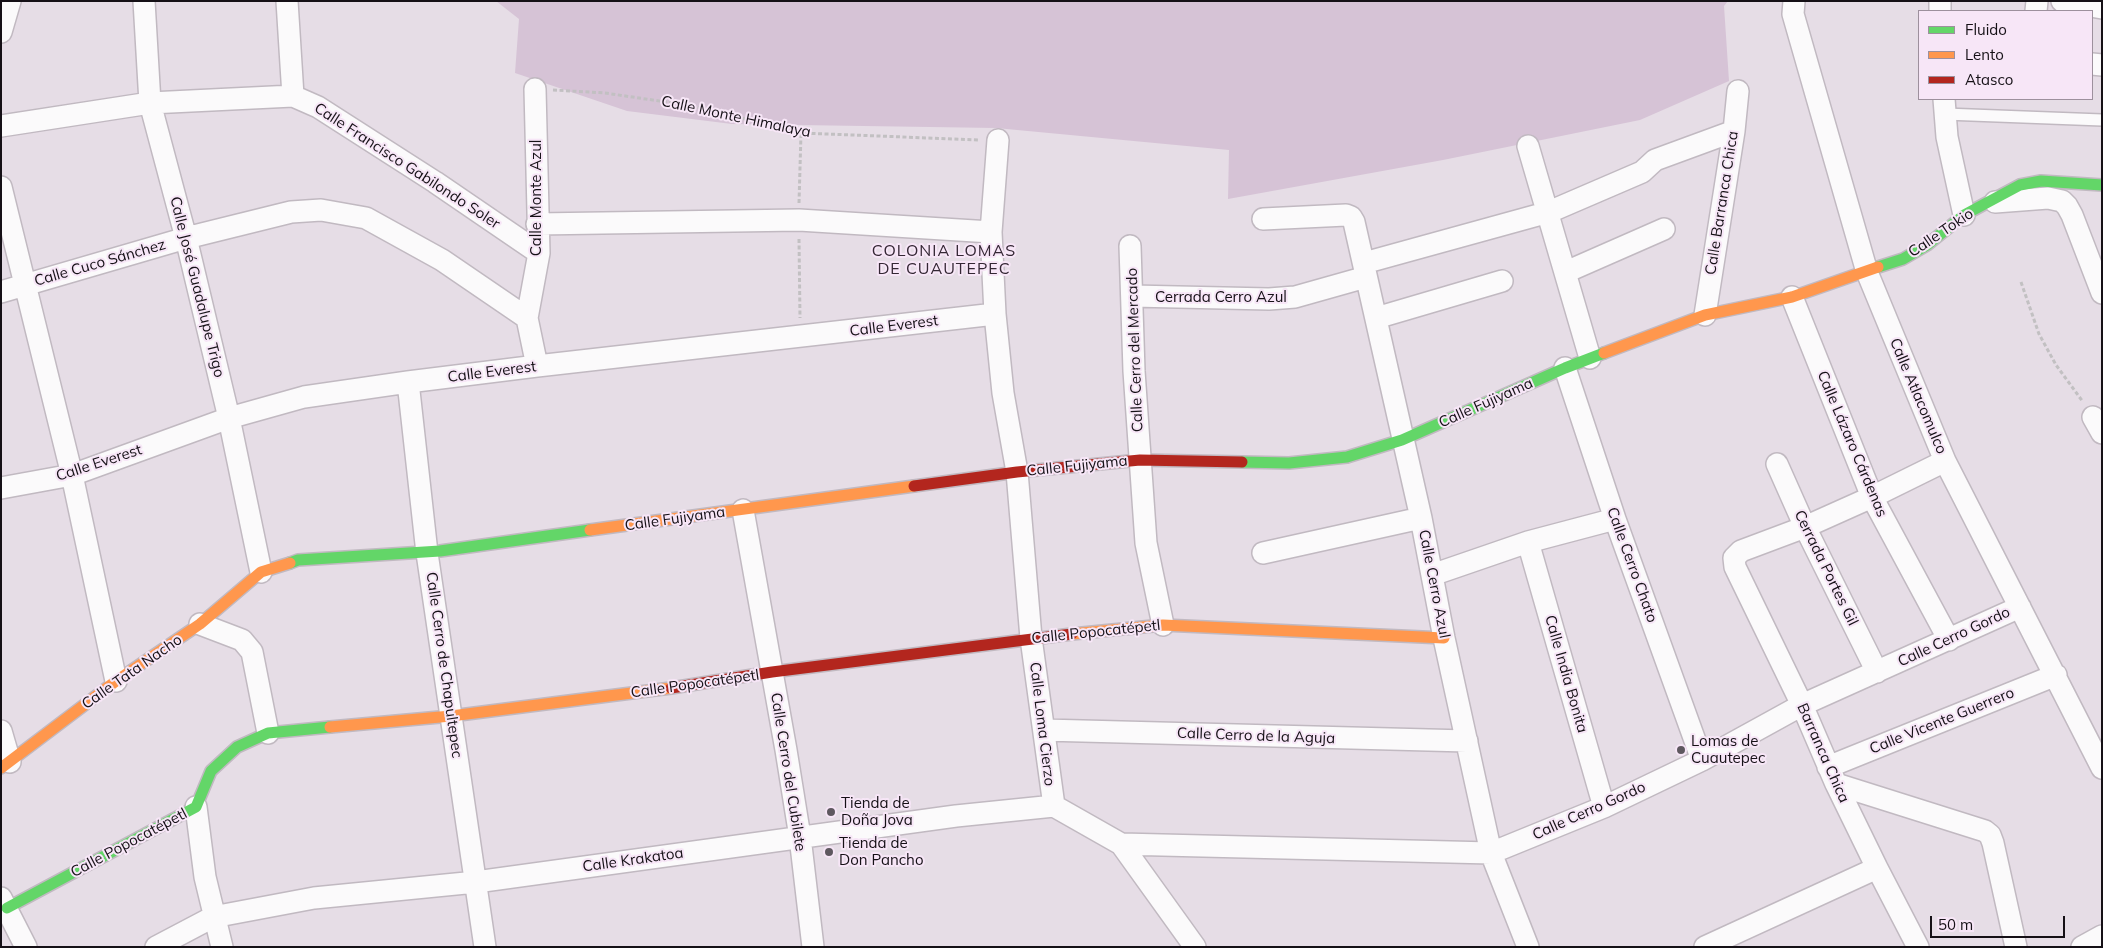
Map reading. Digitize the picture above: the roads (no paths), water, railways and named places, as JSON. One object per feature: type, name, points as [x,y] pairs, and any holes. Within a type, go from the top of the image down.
[{"type":"street","points":[[1,32],[10,1]]},
{"type":"street","name":"Calle José Guadalupe Trigo","points":[[144,1],[150,103],[186,238],[229,418],[261,572]]},
{"type":"street","points":[[287,1],[293,96]]},
{"type":"street","name":"Calle Atlacomulco","points":[[1794,1],[1793,14],[1867,272],[1945,460],[2102,768]]},
{"type":"street","points":[[2062,1],[2102,8]]},
{"type":"street","name":"Calle Monte Azul","points":[[535,89],[539,253],[526,318],[537,366]]},
{"type":"street","name":"Calle Barranca Chica","points":[[1705,315],[1734,131],[1738,91]]},
{"type":"street","name":"Calle Francisco Gabilondo Soler","points":[[1,126],[150,103],[293,96],[318,107],[435,182],[539,253]]},
{"type":"street","points":[[1944,106],[1948,137],[1964,215]]},
{"type":"street","name":"Cerrada Cerro Azul","points":[[1132,296],[1269,299],[1295,297],[1365,270],[1549,212],[1642,172],[1655,160],[1734,131]]},
{"type":"street","name":"Calle Loma Cierzo","points":[[998,140],[991,232],[995,314],[1004,393],[1017,472],[1031,638],[1054,806],[1120,844],[1196,947]]},
{"type":"street","points":[[1528,146],[1549,212],[1590,358]]},
{"type":"street","name":"Calle Tokio","points":[[1867,272],[1903,259],[1927,245],[1964,215],[2020,185],[2041,181],[2102,185]]},
{"type":"street","points":[[1,187],[72,475],[116,681]]},
{"type":"street","points":[[1990,202],[2048,198],[2062,201],[2072,215],[2102,293]]},
{"type":"street","name":"Calle Cuco Sánchez","points":[[1,292],[186,238],[291,212],[321,210],[366,218],[442,260],[526,318]]},
{"type":"street","name":"Calle Cerro Azul","points":[[1263,220],[1346,215],[1351,217],[1365,270],[1421,518],[1444,638],[1491,853],[1528,947]]},
{"type":"street","points":[[537,224],[799,220],[991,232]]},
{"type":"street","points":[[1566,272],[1664,229]]},
{"type":"street","name":"Calle Cerro del Mercado","points":[[1130,246],[1140,460],[1146,543],[1163,625]]},
{"type":"street","name":"Calle Fujiyama","points":[[261,572],[298,560],[427,553],[1017,472],[1140,460],[1289,463],[1347,457],[1402,440],[1565,368],[1705,315],[1792,297],[1867,272]]},
{"type":"street","points":[[1376,318],[1502,281]]},
{"type":"street","name":"Calle Lázaro Cárdenas","points":[[1792,297],[1872,497],[1950,640]]},
{"type":"street","name":"Calle Everest","points":[[1,488],[72,475],[229,418],[304,398],[408,382],[537,366],[995,314]]},
{"type":"street","name":"Calle Cerro Chato","points":[[1565,368],[1615,519],[1702,760]]},
{"type":"street","name":"Calle Cerro de Chapultepec","points":[[408,382],[427,553],[485,947]]},
{"type":"street","points":[[1805,527],[1872,497],[1945,460]]},
{"type":"street","name":"Cerrada Portes Gil","points":[[1777,464],[1805,527],[1877,672]]},
{"type":"street","name":"Calle Cerro del Cubilete","points":[[743,510],[786,750],[800,838],[813,947]]},
{"type":"street","points":[[1263,553],[1421,518]]},
{"type":"street","points":[[1432,575],[1528,542],[1615,519]]},
{"type":"street","name":"Barranca Chica","points":[[1805,527],[1741,551],[1734,558],[1735,566],[1802,706],[1832,775],[1918,947]]},
{"type":"street","name":"Calle India Bonita","points":[[1528,542],[1604,807]]},
{"type":"street","name":"Calle Tata Nacho","points":[[6,765],[116,681],[200,624],[261,572]]},
{"type":"street","name":"Calle Cerro Gordo","points":[[1120,844],[1491,853],[1604,807],[1702,760],[1802,706],[2020,607]]},
{"type":"street","points":[[200,624],[242,640],[252,652],[268,733]]},
{"type":"street","name":"Calle Popocatépetl","points":[[4,903],[196,807],[211,771],[237,747],[268,733],[451,716],[724,681],[772,672],[1031,638],[1163,625],[1444,638]]},
{"type":"street","name":"Calle Vicente Guerrero","points":[[1832,775],[2056,675]]},
{"type":"street","name":"Calle Cerro de la Aguja","points":[[1044,730],[1467,741]]},
{"type":"street","points":[[1,731],[6,765]]},
{"type":"street","points":[[1832,775],[1985,831],[1990,835],[2016,947]]},
{"type":"street","name":"Calle Krakatoa","points":[[156,947],[213,917],[314,898],[476,882],[956,816],[1054,806]]},
{"type":"street","points":[[196,807],[205,877],[213,917],[222,947]]},
{"type":"street","points":[[1705,947],[1877,868]]},
{"type":"street","points":[[4,903],[26,947]]},
{"type":"street","points":[[2082,947],[2102,936]]},
{"type":"lane","points":[[1944,106],[2102,120]]},
{"type":"place","name":"Lomas de Cuautepec","points":[[1681,750]]},
{"type":"place","name":"Tienda de Doña Jova","points":[[831,812]]},
{"type":"place","name":"Tienda de Don Pancho","points":[[829,852]]},
{"type":"district","name":"COLONIA LOMAS DE CUAUTEPEC","points":[[944,260]]}]
